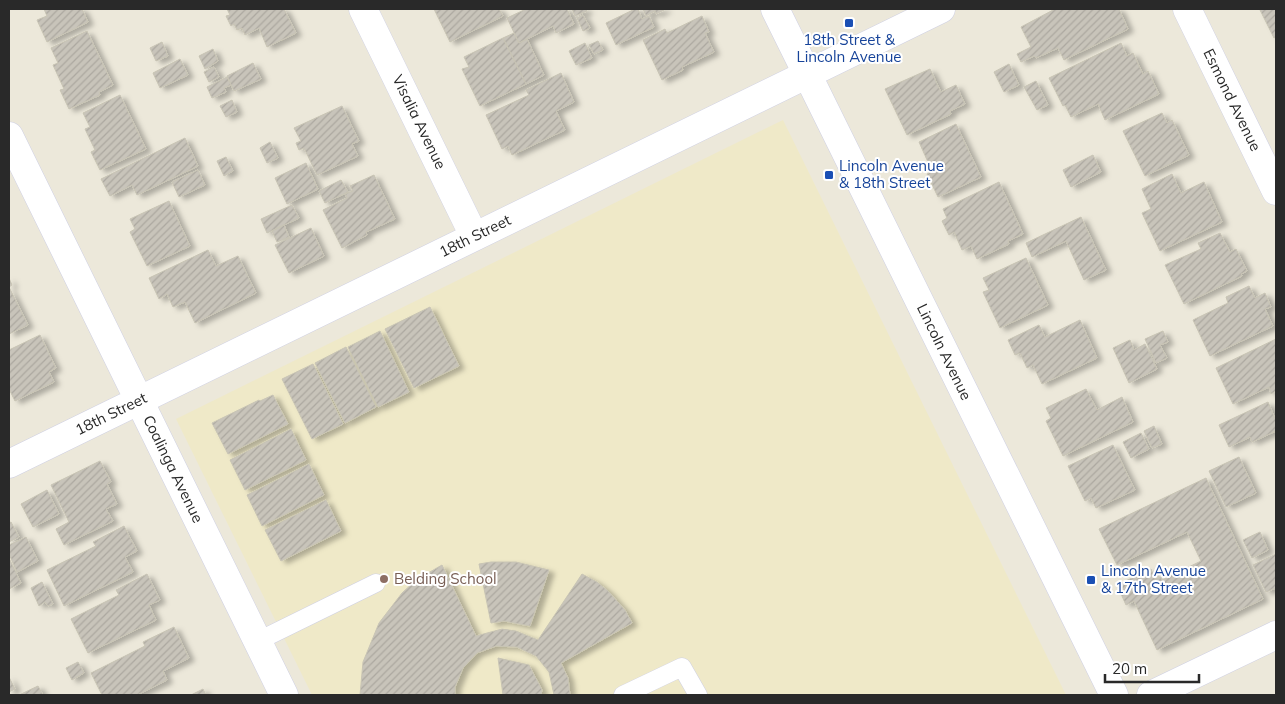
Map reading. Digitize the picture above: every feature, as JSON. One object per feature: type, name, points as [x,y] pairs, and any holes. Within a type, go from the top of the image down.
[{"type":"street","name":"Visalia Avenue","points":[[363,9],[474,236]]},
{"type":"street","name":"Lincoln Avenue","points":[[775,9],[1114,695]]},
{"type":"street","name":"18th Street","points":[[9,464],[941,9]]},
{"type":"street","name":"Esmond Avenue","points":[[1187,9],[1276,190]]},
{"type":"street","name":"Coalinga Avenue","points":[[9,136],[284,695]]},
{"type":"street","points":[[1151,695],[1276,635]]},
{"type":"lane","points":[[258,641],[376,583]]},
{"type":"lane","points":[[623,695],[682,667],[698,695]]},
{"type":"shaded area","points":[[783,120],[1066,695],[312,695],[176,419]]},
{"type":"building","points":[[44,9],[82,9],[88,22],[47,42],[37,20],[47,16]]},
{"type":"building","points":[[227,9],[284,9],[296,33],[267,47],[259,28],[245,35],[242,28],[237,30],[234,24],[231,26],[226,16],[230,15]]},
{"type":"building","points":[[434,9],[499,9],[503,16],[450,42]]},
{"type":"building","points":[[526,9],[567,9],[574,24],[556,33],[553,26],[519,43],[507,18]]},
{"type":"building","points":[[572,9],[586,9],[587,11],[575,16]]},
{"type":"building","points":[[638,9],[642,19],[649,16],[654,27],[616,45],[606,23]]},
{"type":"building","points":[[643,9],[666,9],[656,14],[655,11],[646,16]]},
{"type":"building","points":[[1055,9],[1119,9],[1128,29],[1064,60],[1058,48],[1036,58],[1034,56],[1021,62],[1017,54],[1031,47],[1021,27]]},
{"type":"building","points":[[1276,9],[1276,37],[1274,38],[1260,10]]},
{"type":"building","points":[[583,15],[590,28],[583,31],[577,18]]},
{"type":"building","points":[[702,16],[709,32],[705,33],[714,52],[682,67],[683,70],[662,80],[643,40],[665,29],[667,33]]},
{"type":"building","points":[[87,31],[113,85],[99,92],[100,95],[69,109],[60,90],[64,89],[53,65],[58,63],[51,48]]},
{"type":"building","points":[[514,33],[519,43],[527,39],[544,75],[526,84],[503,38]]},
{"type":"building","points":[[503,38],[526,84],[480,106],[462,69],[469,67],[464,57]]},
{"type":"building","points":[[598,41],[603,50],[594,54],[589,45]]},
{"type":"building","points":[[162,42],[168,56],[156,61],[150,48]]},
{"type":"building","points":[[585,43],[592,58],[576,65],[569,51]]},
{"type":"building","points":[[1121,43],[1127,56],[1133,53],[1143,74],[1148,71],[1159,94],[1105,120],[1098,104],[1071,117],[1065,105],[1063,106],[1049,78]]},
{"type":"building","points":[[213,49],[218,61],[205,69],[199,56]]},
{"type":"building","points":[[180,59],[188,75],[160,88],[153,73]]},
{"type":"building","points":[[253,63],[261,79],[234,91],[227,76]]},
{"type":"building","points":[[1009,64],[1019,85],[1004,92],[994,72]]},
{"type":"building","points":[[214,67],[219,77],[209,82],[204,72]]},
{"type":"building","points":[[930,69],[941,92],[956,85],[965,104],[950,111],[951,114],[907,135],[885,89]]},
{"type":"building","points":[[561,73],[574,102],[556,111],[565,130],[512,155],[508,146],[502,149],[486,115],[529,95],[526,90]]},
{"type":"building","points":[[227,77],[231,85],[224,88],[226,92],[212,98],[207,87]]},
{"type":"building","points":[[1036,81],[1048,105],[1037,110],[1024,87]]},
{"type":"building","points":[[120,95],[146,149],[100,170],[91,152],[95,150],[85,129],[90,127],[83,113]]},
{"type":"building","points":[[232,100],[237,112],[226,117],[220,106]]},
{"type":"building","points":[[342,106],[359,141],[352,144],[358,156],[317,175],[304,148],[299,150],[296,143],[301,141],[294,128]]},
{"type":"building","points":[[1162,113],[1167,123],[1172,120],[1189,155],[1145,176],[1123,131]]},
{"type":"building","points":[[956,124],[981,177],[938,197],[927,174],[932,171],[919,142]]},
{"type":"building","points":[[185,138],[198,166],[137,195],[132,185],[110,196],[101,179]]},
{"type":"building","points":[[270,142],[278,158],[267,163],[260,148]]},
{"type":"building","points":[[1093,155],[1101,172],[1071,187],[1063,170]]},
{"type":"building","points":[[226,157],[233,171],[224,176],[217,161]]},
{"type":"building","points":[[306,163],[318,189],[287,204],[275,178]]},
{"type":"building","points":[[198,170],[205,185],[179,197],[172,182]]},
{"type":"building","points":[[1172,174],[1181,193],[1204,182],[1222,222],[1160,251],[1142,213],[1151,209],[1142,189]]},
{"type":"building","points":[[374,175],[395,219],[366,232],[367,235],[342,248],[323,210],[347,198],[345,194],[353,191],[350,186]]},
{"type":"building","points":[[341,180],[348,192],[325,203],[319,191]]},
{"type":"building","points":[[999,182],[1023,234],[1008,241],[1009,244],[977,259],[971,246],[962,250],[954,232],[949,235],[942,221],[947,218],[943,209]]},
{"type":"building","points":[[169,201],[190,246],[147,266],[130,232],[135,229],[130,219]]},
{"type":"building","points":[[292,205],[299,218],[267,233],[261,219]]},
{"type":"building","points":[[1081,217],[1106,270],[1084,280],[1066,241],[1032,257],[1026,243]]},
{"type":"building","points":[[284,225],[289,237],[277,242],[272,231]]},
{"type":"building","points":[[311,228],[324,256],[289,273],[275,245]]},
{"type":"building","points":[[1220,233],[1230,252],[1236,249],[1247,271],[1241,274],[1242,276],[1184,304],[1165,265],[1201,249],[1198,243]]},
{"type":"building","points":[[208,250],[216,266],[238,256],[256,293],[195,323],[185,302],[173,307],[167,294],[159,299],[149,278]]},
{"type":"building","points":[[1026,258],[1048,305],[1000,328],[983,292],[989,290],[983,278]]},
{"type":"building","points":[[1249,286],[1255,298],[1265,293],[1271,307],[1265,309],[1273,326],[1210,356],[1193,320],[1228,303],[1226,297]]},
{"type":"building","points":[[9,287],[28,325],[9,334]]},
{"type":"building","points":[[430,307],[459,366],[414,388],[385,329]]},
{"type":"building","points":[[1080,320],[1097,358],[1042,384],[1033,365],[1027,368],[1020,353],[1015,355],[1008,340],[1039,325],[1045,337]]},
{"type":"building","points":[[380,331],[409,392],[378,407],[348,347]]},
{"type":"building","points":[[1163,331],[1168,342],[1160,345],[1167,358],[1156,363],[1145,339]]},
{"type":"building","points":[[40,335],[56,368],[49,372],[54,382],[15,401],[9,389],[9,350]]},
{"type":"building","points":[[1276,339],[1276,391],[1271,394],[1269,387],[1233,404],[1216,368]]},
{"type":"building","points":[[1130,340],[1134,350],[1145,344],[1157,369],[1129,383],[1113,348]]},
{"type":"building","points":[[346,347],[376,407],[345,423],[315,363]]},
{"type":"building","points":[[313,364],[343,424],[312,439],[282,379]]},
{"type":"building","points":[[1086,389],[1097,410],[1122,397],[1133,422],[1063,456],[1046,421],[1051,418],[1046,408]]},
{"type":"building","points":[[273,395],[288,424],[228,454],[212,423]]},
{"type":"building","points":[[1268,402],[1276,421],[1276,431],[1252,442],[1250,437],[1229,447],[1219,425]]},
{"type":"building","points":[[1154,426],[1162,444],[1152,448],[1144,431]]},
{"type":"building","points":[[291,429],[306,460],[245,490],[230,460]]},
{"type":"building","points":[[1141,433],[1149,449],[1131,458],[1123,442]]},
{"type":"building","points":[[1113,445],[1135,490],[1096,508],[1091,498],[1085,501],[1068,466]]},
{"type":"building","points":[[1239,457],[1256,493],[1226,507],[1209,471]]},
{"type":"building","points":[[100,461],[111,482],[107,484],[117,504],[106,509],[113,521],[64,545],[56,529],[69,522],[51,485]]},
{"type":"building","points":[[309,464],[324,495],[262,526],[247,495]]},
{"type":"building","points":[[1206,478],[1263,599],[1157,650],[1134,601],[1126,605],[1117,585],[1151,569],[1155,579],[1161,577],[1162,580],[1201,561],[1187,532],[1117,565],[1099,529]]},
{"type":"building","points":[[47,490],[59,514],[33,527],[21,504]]},
{"type":"building","points":[[326,500],[341,531],[281,561],[265,530]]},
{"type":"building","points":[[11,522],[19,537],[9,542],[9,523]]},
{"type":"building","points":[[124,526],[137,551],[125,557],[133,572],[64,606],[47,570],[96,546],[93,542]]},
{"type":"building","points":[[1260,532],[1268,550],[1252,558],[1243,540]]},
{"type":"building","points":[[26,537],[38,561],[17,572],[9,554],[9,545]]},
{"type":"building","points":[[1276,554],[1276,588],[1266,592],[1253,565]]},
{"type":"building","points":[[9,558],[21,583],[9,589]]},
{"type":"building","points":[[516,562],[549,570],[530,626],[504,621],[491,623],[479,564]]},
{"type":"building","points":[[442,565],[476,636],[502,629],[516,631],[538,640],[582,574],[597,582],[608,591],[625,610],[632,623],[561,663],[568,678],[570,695],[554,695],[549,672],[536,656],[517,647],[496,646],[477,653],[463,668],[455,687],[455,695],[360,695],[363,662],[379,623],[402,593],[416,580]]},
{"type":"building","points":[[147,574],[160,600],[149,605],[156,620],[88,653],[71,619],[119,595],[116,590]]},
{"type":"building","points":[[42,582],[53,604],[48,606],[45,602],[39,606],[31,588]]},
{"type":"building","points":[[174,627],[189,658],[163,671],[167,680],[137,695],[102,695],[91,673],[145,646],[143,642]]},
{"type":"building","points":[[498,658],[529,665],[542,690],[541,695],[503,695]]},
{"type":"building","points":[[78,662],[84,673],[72,680],[66,668]]},
{"type":"building","points":[[9,677],[15,689],[9,692]]},
{"type":"building","points":[[38,686],[43,695],[19,695]]},
{"type":"building","points":[[203,689],[206,695],[191,695]]},
{"type":"place","name":"18th Street & Lincoln Avenue","points":[[849,23]]},
{"type":"place","name":"Lincoln Avenue & 18th Street","points":[[829,175]]},
{"type":"place","name":"Belding School","points":[[384,579]]},
{"type":"place","name":"Lincoln Avenue & 17th Street","points":[[1091,580]]}]
